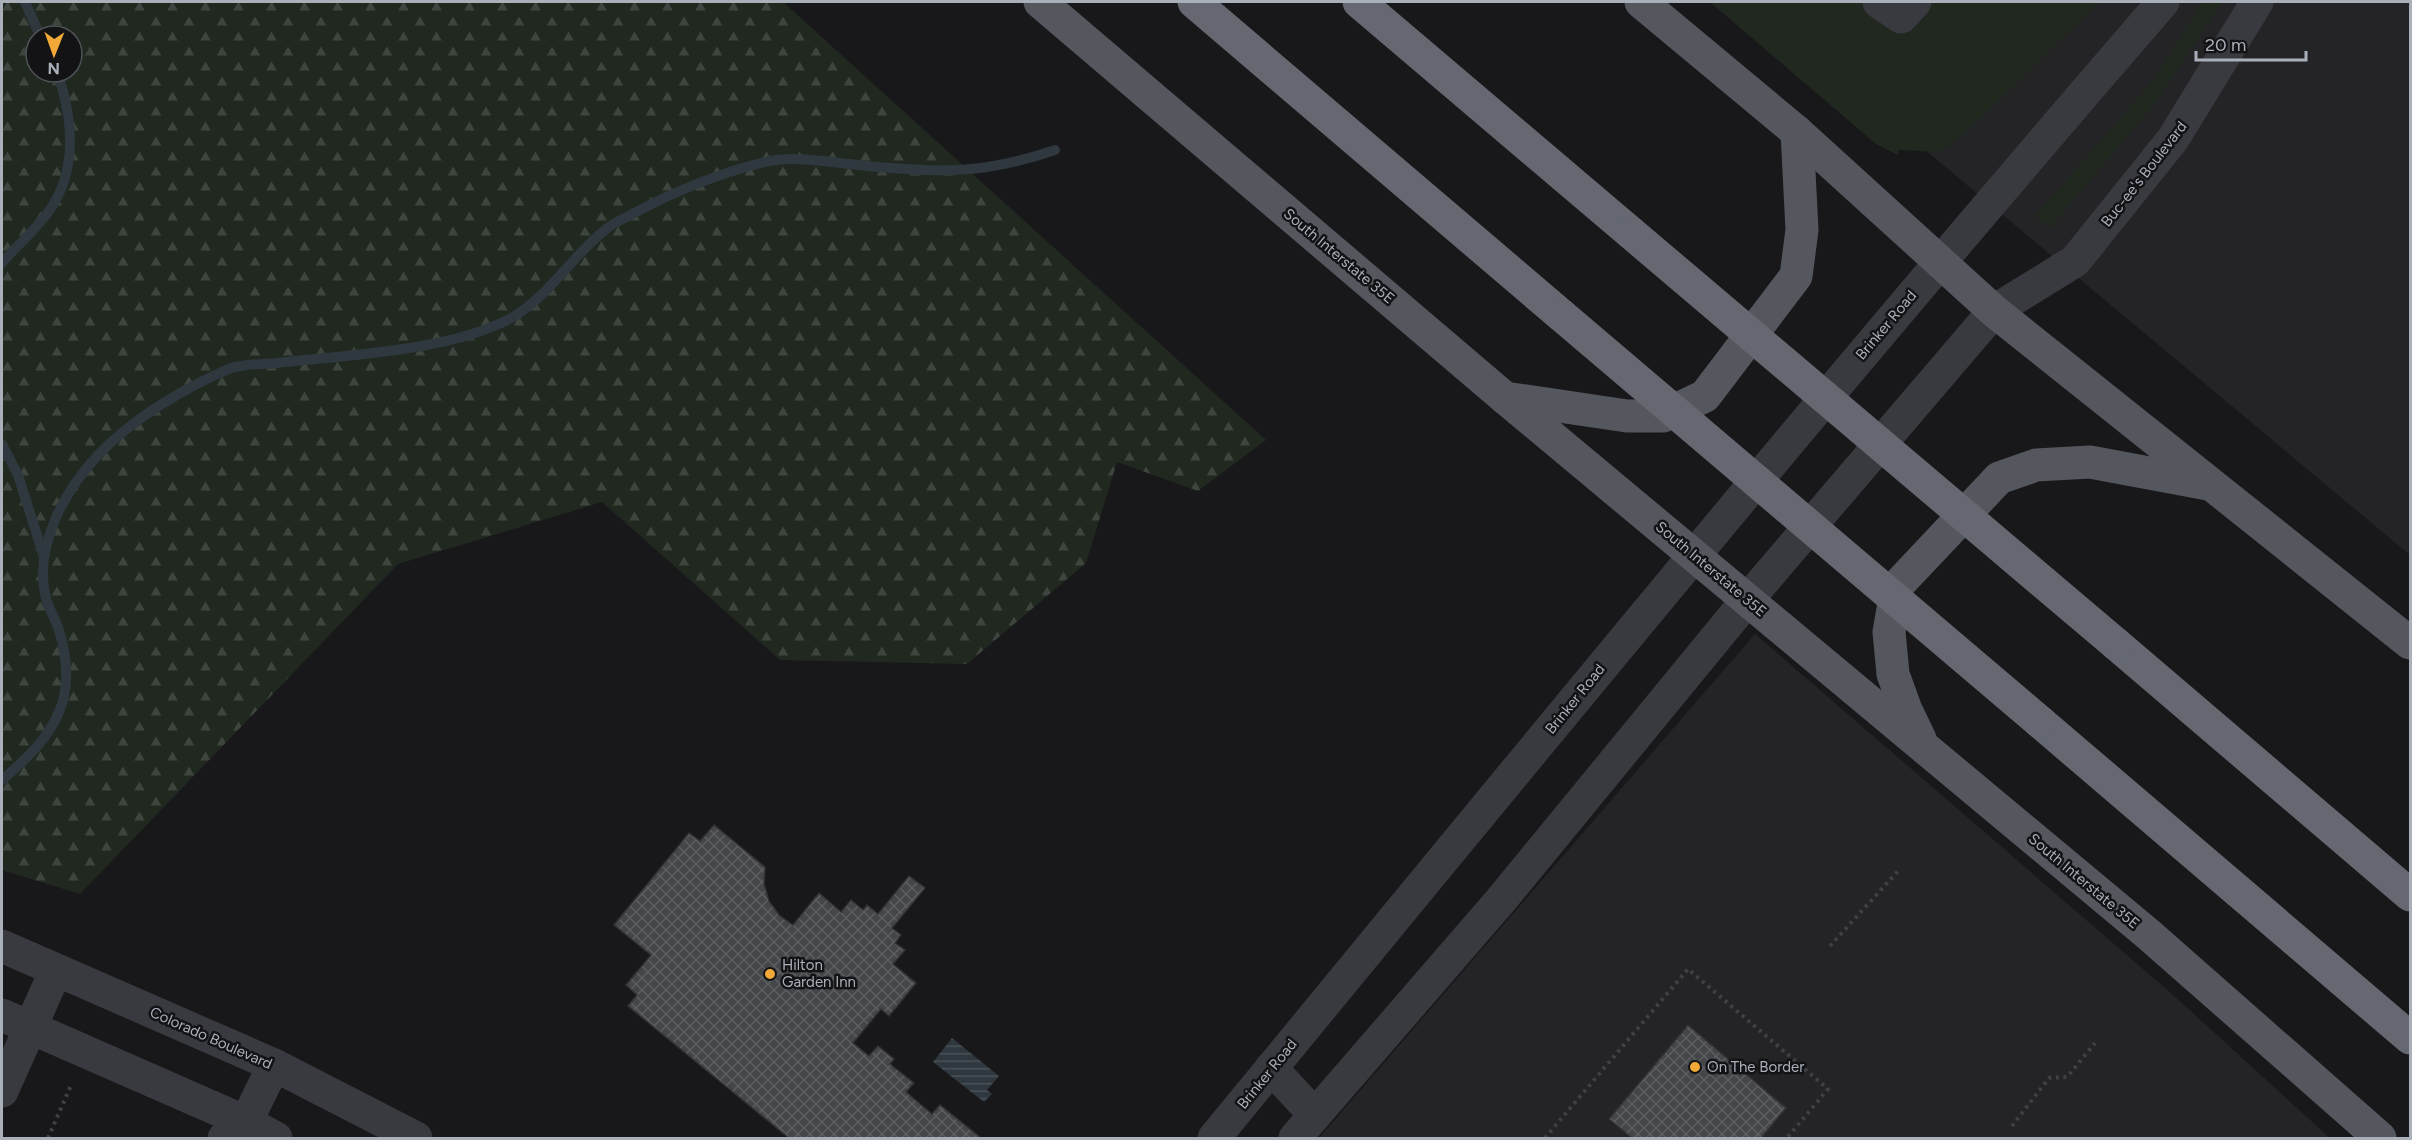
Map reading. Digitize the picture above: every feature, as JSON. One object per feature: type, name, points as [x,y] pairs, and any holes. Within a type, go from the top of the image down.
[{"type":"highway","points":[[1194,2],[2410,1038]]},
{"type":"highway","points":[[1359,2],[2410,895]]},
{"type":"main road","name":"South Interstate 35E","points":[[1040,2],[1505,398],[2148,934],[2380,1138]]},
{"type":"main road","points":[[1641,2],[1797,132],[1994,311],[2410,643]]},
{"type":"main road","points":[[1505,398],[1627,416],[1663,416],[1705,396],[1796,276],[1802,230],[1797,132]]},
{"type":"main road","points":[[1925,747],[1906,710],[1893,674],[1889,632],[1897,586],[1999,478],[2036,465],[2090,462],[2213,485]]},
{"type":"street","points":[[1879,2],[1900,17],[1915,2]]},
{"type":"street","points":[[1940,261],[2163,2]]},
{"type":"street","name":"Buc-ee's Boulevard","points":[[1994,311],[2075,261],[2174,139],[2257,2]]},
{"type":"street","name":"Brinker Road","points":[[1214,1138],[1694,554],[1940,261]]},
{"type":"street","points":[[1271,1068],[1305,1127],[1508,891],[1748,599],[1994,311]]},
{"type":"street","name":"Colorado Boulevard","points":[[2,946],[274,1065],[416,1138]]},
{"type":"street","points":[[2,1091],[16,1021],[56,970]]},
{"type":"street","points":[[16,1021],[239,1133],[276,1138]]},
{"type":"street","points":[[239,1133],[274,1065]]},
{"type":"path","points":[[1830,946],[1898,871]]},
{"type":"path","points":[[1545,1138],[1688,969],[1828,1089],[1787,1138]]},
{"type":"path","points":[[2012,1126],[2049,1078],[2067,1077],[2095,1043]]},
{"type":"path","points":[[48,1138],[73,1080]]},
{"type":"shaded area","points":[[1748,2],[2410,2],[2410,555]]},
{"type":"shaded area","points":[[1755,634],[2172,994],[2330,1138],[1319,1138]]},
{"type":"shaded area","points":[[952,1038],[999,1076],[987,1090],[992,1094],[984,1102],[933,1062]]},
{"type":"green space","points":[[2,2],[783,2],[1266,440],[1198,491],[1117,462],[1086,563],[967,664],[780,660],[602,502],[398,564],[80,894],[2,870]]},
{"type":"green space","points":[[1710,2],[2100,2],[1958,140],[1939,152],[1899,150],[1898,155],[1876,144]]},
{"type":"green space","points":[[2202,2],[2222,2],[2157,101],[2050,228],[2035,216],[2154,79]]},
{"type":"building","name":"Hilton Garden Inn","points":[[714,825],[765,867],[764,884],[769,901],[779,915],[793,925],[819,893],[841,912],[851,900],[863,910],[867,905],[878,914],[909,876],[925,888],[892,928],[901,935],[895,943],[905,950],[893,964],[916,983],[889,1016],[881,1009],[853,1043],[869,1056],[878,1046],[894,1059],[890,1064],[914,1083],[906,1092],[932,1114],[940,1105],[981,1138],[789,1138],[628,1006],[637,995],[626,985],[651,955],[614,925],[689,833],[700,841]]},
{"type":"building","name":"On The Border","points":[[1688,1025],[1786,1108],[1761,1138],[1632,1138],[1609,1119]]},
{"type":"waterway","points":[[25,2],[35,24]]},
{"type":"waterway","points":[[2,263],[44,218],[65,178],[70,143],[67,107],[61,84]]},
{"type":"waterway","points":[[2,780],[21,763],[49,731],[64,695],[66,675],[64,652],[58,627],[46,598],[43,575],[44,556],[56,519],[75,484],[99,454],[124,431],[165,402],[235,367],[398,350],[461,337],[488,328],[513,317],[526,308],[550,287],[593,240],[612,225],[682,190],[745,167],[774,160],[800,159],[917,170],[962,170],[1006,164],[1055,150]]},
{"type":"waterway","points":[[2,444],[18,475],[43,554]]},
{"type":"place","name":"Hilton Garden Inn","points":[[770,974]]},
{"type":"place","name":"On The Border","points":[[1695,1067]]}]
